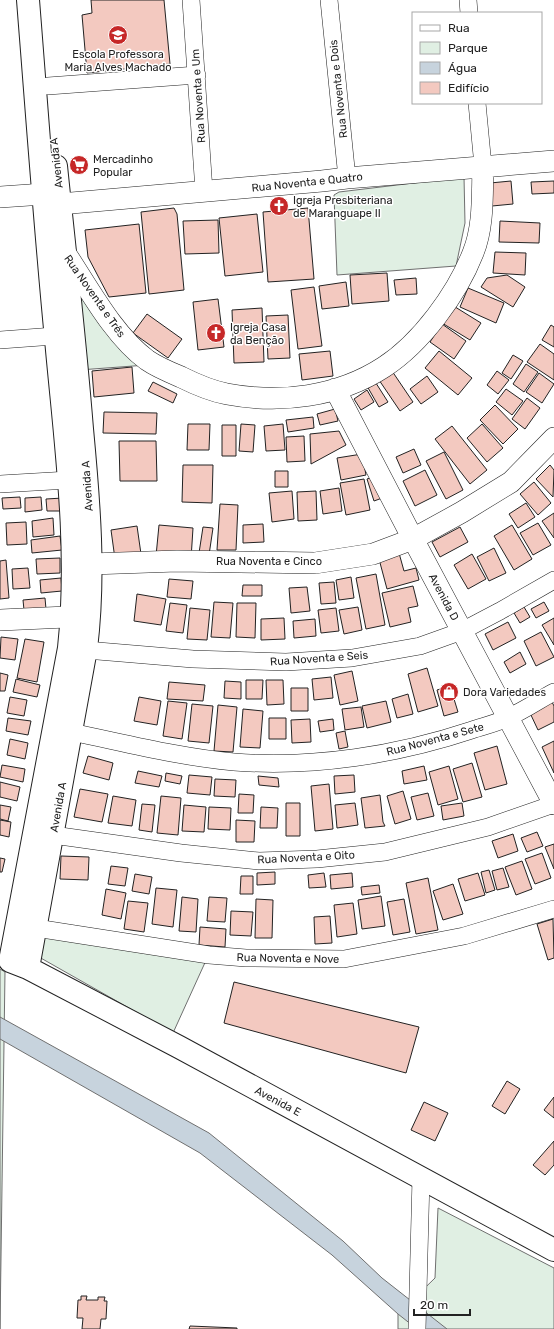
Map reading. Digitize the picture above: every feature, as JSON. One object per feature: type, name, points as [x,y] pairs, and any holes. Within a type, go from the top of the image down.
[{"type":"main road","name":"Avenida A","points":[[13,962],[27,927],[53,835],[71,732],[77,649],[81,616],[91,564],[87,484],[65,336],[52,199],[28,0]]},
{"type":"main road","name":"Avenida A","points":[[41,0],[48,86],[52,199],[64,251],[69,480],[73,564],[81,616]]},
{"type":"main road","name":"Avenida A","points":[[27,927],[77,649]]},
{"type":"main road","name":"Avenida E","points":[[13,962],[179,1047],[554,1250]]},
{"type":"street","name":"Rua Noventa e Um","points":[[191,0],[204,192]]},
{"type":"street","name":"Rua Noventa e Dois","points":[[329,0],[347,178]]},
{"type":"street","points":[[468,0],[469,12]]},
{"type":"street","points":[[48,86],[197,75]]},
{"type":"street","name":"Rua Noventa e Três","points":[[64,251],[117,331],[132,347],[148,360],[170,372],[200,386],[226,394],[267,399],[311,396],[335,389],[358,380],[383,367],[409,348],[433,320],[461,280],[474,252],[481,225],[483,166],[477,104]]},
{"type":"street","name":"Rua Noventa e Quatro","points":[[0,197],[52,199],[204,192],[347,178],[554,161]]},
{"type":"street","points":[[0,340],[65,336]]},
{"type":"street","name":"Avenida D","points":[[335,389],[554,804]]},
{"type":"street","name":"Rua Noventa e Cinco","points":[[91,564],[177,561],[315,563],[373,554],[413,539],[462,512],[511,482],[554,438]]},
{"type":"street","points":[[0,484],[69,480]]},
{"type":"street","name":"Rua Noventa e Seis","points":[[77,649],[193,659],[286,662],[352,658],[420,646],[462,631],[554,580]]},
{"type":"street","points":[[0,620],[81,616]]},
{"type":"street","name":"Rua Noventa e Sete","points":[[71,732],[169,752],[227,761],[289,763],[342,759],[405,749],[458,735],[508,718],[554,692]]},
{"type":"street","name":"Rua Noventa e Oito","points":[[53,835],[181,854],[259,861],[317,859],[392,850],[488,827],[554,804]]},
{"type":"street","name":"Rua Noventa e Nove","points":[[27,927],[209,955],[246,958],[344,959],[464,936],[554,909]]},
{"type":"street","points":[[417,1329],[421,1178]]},
{"type":"green space","points":[[464,177],[465,223],[456,266],[337,275],[334,195],[339,192]]},
{"type":"green space","points":[[65,255],[147,365],[79,370]]},
{"type":"green space","points":[[45,934],[208,956],[173,1033],[39,957]]},
{"type":"green space","points":[[0,969],[5,972],[0,1329]]},
{"type":"green space","points":[[438,1208],[554,1268],[554,1329],[398,1329],[398,1314],[435,1278]]},
{"type":"water","points":[[0,1017],[209,1133],[343,1241],[382,1278],[447,1329],[417,1329],[332,1255],[200,1153],[0,1039]]},
{"type":"building","points":[[91,0],[164,0],[170,64],[87,73],[82,15],[92,13]]},
{"type":"building","points":[[511,181],[513,204],[492,206],[490,183]]},
{"type":"building","points":[[554,181],[554,193],[532,194],[531,182]]},
{"type":"building","points":[[174,208],[177,214],[184,290],[149,294],[141,212]]},
{"type":"building","points":[[308,208],[314,279],[268,282],[263,212]]},
{"type":"building","points":[[257,214],[263,272],[225,276],[219,218]]},
{"type":"building","points":[[218,220],[219,253],[185,254],[183,221]]},
{"type":"building","points":[[500,221],[540,223],[539,243],[499,242]]},
{"type":"building","points":[[139,224],[146,293],[109,297],[88,257],[85,230]]},
{"type":"building","points":[[495,252],[526,253],[525,275],[493,273]]},
{"type":"building","points":[[387,273],[389,301],[352,304],[350,275]]},
{"type":"building","points":[[507,275],[525,287],[513,307],[481,287],[487,278]]},
{"type":"building","points":[[416,278],[417,294],[396,295],[394,280]]},
{"type":"building","points":[[346,282],[349,306],[322,309],[319,286]]},
{"type":"building","points":[[314,287],[322,346],[298,349],[291,290]]},
{"type":"building","points":[[468,288],[504,303],[496,323],[460,307]]},
{"type":"building","points":[[218,299],[224,347],[198,350],[193,302]]},
{"type":"building","points":[[452,305],[481,323],[470,340],[442,323]]},
{"type":"building","points":[[262,308],[264,362],[234,363],[232,310]]},
{"type":"building","points":[[147,314],[182,339],[168,358],[133,333]]},
{"type":"building","points":[[288,315],[290,358],[268,359],[266,316]]},
{"type":"building","points":[[442,324],[466,341],[454,359],[430,342]]},
{"type":"building","points":[[551,325],[554,327],[554,347],[542,340]]},
{"type":"building","points":[[540,344],[554,354],[554,380],[527,362]]},
{"type":"building","points":[[330,351],[333,376],[302,380],[299,354]]},
{"type":"building","points":[[439,351],[472,378],[458,395],[425,368]]},
{"type":"building","points":[[513,355],[523,361],[511,379],[502,373]]},
{"type":"building","points":[[526,364],[538,372],[524,392],[513,384]]},
{"type":"building","points":[[132,367],[134,393],[94,397],[92,371]]},
{"type":"building","points":[[392,371],[413,402],[400,411],[379,380]]},
{"type":"building","points":[[497,371],[509,380],[498,394],[487,385]]},
{"type":"building","points":[[539,373],[554,384],[542,403],[526,392]]},
{"type":"building","points":[[427,376],[438,392],[421,404],[410,389]]},
{"type":"building","points":[[374,380],[388,402],[379,407],[367,386]]},
{"type":"building","points":[[153,382],[177,394],[173,403],[148,391]]},
{"type":"building","points":[[506,389],[523,401],[512,415],[496,402]]},
{"type":"building","points":[[367,390],[374,402],[361,410],[354,399]]},
{"type":"building","points":[[527,398],[540,408],[525,429],[512,419]]},
{"type":"building","points":[[495,405],[518,429],[503,444],[480,420]]},
{"type":"building","points":[[335,409],[338,421],[320,425],[317,414]]},
{"type":"building","points":[[104,412],[157,413],[156,434],[103,433]]},
{"type":"building","points":[[313,417],[314,428],[288,432],[286,420]]},
{"type":"building","points":[[188,424],[210,424],[209,450],[187,450]]},
{"type":"building","points":[[241,424],[255,425],[253,452],[239,451]]},
{"type":"building","points":[[283,424],[285,450],[266,451],[264,426]]},
{"type":"building","points":[[482,424],[503,448],[487,462],[467,438]]},
{"type":"building","points":[[222,425],[236,425],[236,456],[222,456]]},
{"type":"building","points":[[452,426],[487,470],[470,484],[435,439]]},
{"type":"building","points":[[339,431],[346,445],[311,464],[310,434]]},
{"type":"building","points":[[304,436],[305,461],[287,462],[286,437]]},
{"type":"building","points":[[119,441],[156,441],[157,481],[120,481]]},
{"type":"building","points":[[414,449],[421,465],[403,473],[396,457]]},
{"type":"building","points":[[444,452],[463,490],[446,499],[426,461]]},
{"type":"building","points":[[362,454],[366,475],[341,480],[337,458]]},
{"type":"building","points":[[183,465],[213,465],[212,503],[182,502]]},
{"type":"building","points":[[550,465],[554,470],[553,497],[536,479]]},
{"type":"building","points":[[425,470],[437,495],[415,506],[403,481]]},
{"type":"building","points":[[275,471],[288,471],[288,487],[275,487]]},
{"type":"building","points":[[378,475],[385,497],[374,501],[367,479]]},
{"type":"building","points":[[364,479],[370,510],[346,515],[340,483]]},
{"type":"building","points":[[534,482],[551,503],[538,515],[520,494]]},
{"type":"building","points":[[339,488],[342,511],[323,514],[320,491]]},
{"type":"building","points":[[292,491],[294,519],[272,522],[269,493]]},
{"type":"building","points":[[316,491],[317,520],[298,521],[297,492]]},
{"type":"building","points":[[20,497],[21,508],[3,509],[2,498]]},
{"type":"building","points":[[41,497],[42,510],[25,512],[25,498]]},
{"type":"building","points":[[63,498],[63,511],[47,511],[46,499]]},
{"type":"building","points":[[526,503],[535,517],[518,528],[509,514]]},
{"type":"building","points":[[220,504],[238,505],[236,550],[217,550]]},
{"type":"building","points":[[554,513],[554,538],[542,521]]},
{"type":"building","points":[[53,518],[54,535],[33,537],[32,521]]},
{"type":"building","points":[[26,522],[27,544],[7,545],[6,523]]},
{"type":"building","points":[[538,523],[551,545],[533,555],[520,533]]},
{"type":"building","points":[[263,524],[264,542],[243,543],[243,525]]},
{"type":"building","points":[[159,525],[193,528],[191,559],[156,556]]},
{"type":"building","points":[[512,525],[532,559],[514,570],[494,536]]},
{"type":"building","points":[[137,526],[141,554],[115,559],[111,530]]},
{"type":"building","points":[[203,527],[213,528],[209,555],[199,553]]},
{"type":"building","points":[[460,527],[468,542],[440,557],[432,542]]},
{"type":"building","points":[[60,536],[62,550],[32,553],[31,540]]},
{"type":"building","points":[[494,548],[506,573],[489,581],[477,557]]},
{"type":"building","points":[[399,553],[404,571],[416,568],[419,580],[387,589],[379,559]]},
{"type":"building","points":[[472,554],[486,579],[468,589],[454,565]]},
{"type":"building","points":[[60,558],[60,573],[37,574],[36,559]]},
{"type":"building","points":[[6,560],[9,598],[0,599],[0,561]]},
{"type":"building","points":[[28,568],[30,588],[13,589],[12,569]]},
{"type":"building","points":[[376,574],[385,625],[366,629],[356,578]]},
{"type":"building","points":[[351,577],[354,598],[339,600],[336,580]]},
{"type":"building","points":[[61,578],[62,591],[41,593],[40,580]]},
{"type":"building","points":[[169,579],[193,581],[191,599],[167,597]]},
{"type":"building","points":[[334,582],[336,603],[321,604],[319,583]]},
{"type":"building","points":[[243,585],[262,585],[262,596],[242,596]]},
{"type":"building","points":[[413,586],[418,606],[408,608],[411,622],[390,627],[382,593]]},
{"type":"building","points":[[307,587],[310,611],[291,613],[289,588]]},
{"type":"building","points":[[137,594],[166,599],[161,625],[134,621]]},
{"type":"building","points":[[45,598],[46,609],[24,610],[23,600]]},
{"type":"building","points":[[214,602],[233,603],[230,638],[211,637]]},
{"type":"building","points":[[544,602],[549,611],[536,618],[531,609]]},
{"type":"building","points":[[170,603],[187,605],[183,633],[166,631]]},
{"type":"building","points":[[237,603],[256,603],[255,638],[236,637]]},
{"type":"building","points":[[358,607],[362,630],[344,634],[339,610]]},
{"type":"building","points":[[524,607],[530,617],[520,623],[514,613]]},
{"type":"building","points":[[190,608],[210,610],[207,640],[187,639]]},
{"type":"building","points":[[336,608],[339,631],[321,633],[318,610]]},
{"type":"building","points":[[284,618],[285,639],[261,640],[261,619]]},
{"type":"building","points":[[554,618],[554,645],[542,625]]},
{"type":"building","points":[[315,619],[316,636],[294,638],[293,621]]},
{"type":"building","points":[[508,622],[516,638],[493,650],[485,634]]},
{"type":"building","points":[[541,632],[554,657],[536,666],[524,641]]},
{"type":"building","points":[[1,637],[18,639],[15,660],[0,658]]},
{"type":"building","points":[[25,639],[44,642],[37,682],[17,678]]},
{"type":"building","points":[[520,652],[526,664],[510,673],[504,662]]},
{"type":"building","points":[[427,668],[438,706],[418,712],[408,674]]},
{"type":"building","points":[[352,671],[358,701],[340,705],[334,675]]},
{"type":"building","points":[[0,673],[8,675],[5,691],[0,691]]},
{"type":"building","points":[[331,677],[333,698],[314,700],[312,679]]},
{"type":"building","points":[[16,679],[40,685],[37,697],[13,692]]},
{"type":"building","points":[[246,680],[263,680],[262,699],[246,699]]},
{"type":"building","points":[[266,680],[283,680],[284,704],[267,705]]},
{"type":"building","points":[[225,681],[241,682],[241,699],[224,698]]},
{"type":"building","points":[[169,682],[205,685],[203,701],[167,699]]},
{"type":"building","points":[[450,686],[458,712],[444,716],[437,690]]},
{"type":"building","points":[[291,688],[308,688],[308,711],[291,711]]},
{"type":"building","points":[[408,694],[413,714],[397,718],[392,699]]},
{"type":"building","points":[[10,697],[27,700],[24,716],[7,713]]},
{"type":"building","points":[[139,697],[161,701],[157,725],[134,721]]},
{"type":"building","points":[[168,701],[187,703],[182,739],[163,736]]},
{"type":"building","points":[[386,701],[391,722],[367,728],[362,706]]},
{"type":"building","points":[[552,702],[554,706],[554,722],[538,730],[530,713]]},
{"type":"building","points":[[192,704],[213,706],[209,743],[188,741]]},
{"type":"building","points":[[218,705],[237,707],[233,752],[214,751]]},
{"type":"building","points":[[361,707],[364,727],[345,730],[342,709]]},
{"type":"building","points":[[243,709],[263,711],[260,748],[240,747]]},
{"type":"building","points":[[8,718],[31,721],[28,735],[6,731]]},
{"type":"building","points":[[269,718],[286,718],[286,739],[269,739]]},
{"type":"building","points":[[310,719],[311,742],[292,743],[291,720]]},
{"type":"building","points":[[333,719],[334,730],[320,732],[318,721]]},
{"type":"building","points":[[345,731],[348,747],[339,749],[336,733]]},
{"type":"building","points":[[10,739],[28,743],[25,759],[7,755]]},
{"type":"building","points":[[554,741],[554,773],[542,747]]},
{"type":"building","points":[[497,746],[507,784],[485,790],[474,753]]},
{"type":"building","points":[[88,756],[113,763],[109,780],[83,773]]},
{"type":"building","points":[[472,763],[482,797],[463,802],[453,769]]},
{"type":"building","points":[[2,765],[25,769],[23,782],[0,777]]},
{"type":"building","points":[[424,766],[427,780],[404,784],[402,771]]},
{"type":"building","points":[[449,766],[458,799],[438,805],[429,772]]},
{"type":"building","points":[[138,771],[162,776],[159,787],[135,783]]},
{"type":"building","points":[[166,773],[182,776],[180,784],[165,781]]},
{"type":"building","points":[[189,775],[212,777],[210,795],[187,793]]},
{"type":"building","points":[[354,775],[355,792],[335,794],[334,776]]},
{"type":"building","points":[[258,776],[278,778],[279,787],[259,785]]},
{"type":"building","points":[[215,779],[236,780],[235,797],[214,796]]},
{"type":"building","points":[[0,782],[20,787],[17,801],[0,797]]},
{"type":"building","points":[[329,784],[333,829],[315,831],[311,786]]},
{"type":"building","points":[[80,789],[108,794],[102,822],[74,817]]},
{"type":"building","points":[[403,791],[411,819],[395,824],[387,796]]},
{"type":"building","points":[[428,793],[434,816],[417,820],[411,797]]},
{"type":"building","points":[[239,794],[254,795],[253,813],[238,813]]},
{"type":"building","points":[[380,795],[383,822],[385,826],[365,828],[361,798]]},
{"type":"building","points":[[113,796],[136,800],[132,826],[108,823]]},
{"type":"building","points":[[161,796],[181,798],[178,835],[157,833]]},
{"type":"building","points":[[286,803],[300,803],[300,836],[286,836]]},
{"type":"building","points":[[355,803],[358,825],[337,828],[335,805]]},
{"type":"building","points":[[462,803],[464,816],[443,820],[441,806]]},
{"type":"building","points":[[142,804],[155,805],[152,832],[139,830]]},
{"type":"building","points":[[0,805],[11,807],[8,821],[0,819]]},
{"type":"building","points":[[184,805],[206,807],[204,832],[182,831]]},
{"type":"building","points":[[209,807],[231,808],[230,830],[208,829]]},
{"type":"building","points":[[261,807],[278,808],[277,828],[260,828]]},
{"type":"building","points":[[0,820],[11,822],[9,837],[0,835]]},
{"type":"building","points":[[236,820],[255,821],[254,842],[236,842]]},
{"type":"building","points":[[537,832],[543,846],[527,852],[521,838]]},
{"type":"building","points":[[513,834],[518,851],[498,858],[492,841]]},
{"type":"building","points":[[554,844],[554,869],[545,847]]},
{"type":"building","points":[[542,853],[551,878],[535,884],[525,859]]},
{"type":"building","points":[[61,856],[89,857],[88,880],[60,879]]},
{"type":"building","points":[[0,858],[5,859],[2,872],[0,872]]},
{"type":"building","points":[[522,861],[532,889],[516,895],[505,867]]},
{"type":"building","points":[[111,866],[128,868],[125,886],[108,884]]},
{"type":"building","points":[[503,868],[509,887],[497,890],[492,871]]},
{"type":"building","points":[[489,870],[495,890],[486,893],[481,872]]},
{"type":"building","points":[[275,872],[275,884],[257,885],[257,873]]},
{"type":"building","points":[[324,873],[326,887],[309,888],[308,875]]},
{"type":"building","points":[[352,873],[353,887],[331,889],[330,875]]},
{"type":"building","points":[[478,873],[485,895],[465,901],[458,879]]},
{"type":"building","points":[[135,874],[152,877],[149,894],[132,891]]},
{"type":"building","points":[[241,876],[253,876],[253,894],[240,894]]},
{"type":"building","points":[[428,878],[438,930],[416,934],[406,883]]},
{"type":"building","points":[[453,884],[463,914],[443,920],[433,891]]},
{"type":"building","points":[[379,885],[380,893],[362,895],[361,887]]},
{"type":"building","points":[[156,888],[177,890],[173,927],[152,924]]},
{"type":"building","points":[[106,889],[126,893],[121,919],[102,915]]},
{"type":"building","points":[[381,896],[385,926],[362,929],[358,900]]},
{"type":"building","points":[[182,897],[198,899],[196,932],[179,931]]},
{"type":"building","points":[[209,897],[227,898],[225,922],[207,921]]},
{"type":"building","points":[[256,899],[273,900],[272,938],[255,938]]},
{"type":"building","points":[[404,899],[410,932],[393,935],[387,902]]},
{"type":"building","points":[[128,901],[148,903],[144,932],[124,929]]},
{"type":"building","points":[[353,903],[357,934],[337,937],[334,905]]},
{"type":"building","points":[[231,911],[253,912],[251,936],[230,935]]},
{"type":"building","points":[[330,916],[332,943],[315,944],[314,917]]},
{"type":"building","points":[[553,919],[554,958],[548,960],[537,924]]},
{"type":"building","points":[[200,927],[226,929],[225,947],[199,945]]},
{"type":"building","points":[[234,982],[419,1027],[406,1073],[224,1023]]},
{"type":"building","points":[[507,1081],[520,1089],[505,1114],[492,1106]]},
{"type":"building","points":[[554,1097],[554,1118],[544,1110]]},
{"type":"building","points":[[424,1102],[448,1113],[435,1141],[411,1130]]},
{"type":"building","points":[[554,1141],[554,1165],[545,1175],[533,1165]]},
{"type":"building","points":[[81,1296],[87,1296],[86,1300],[98,1300],[98,1297],[105,1297],[104,1301],[107,1301],[106,1319],[101,1319],[100,1329],[82,1329],[83,1318],[77,1318],[78,1300],[81,1300]]},
{"type":"building","points":[[190,1326],[237,1328],[237,1329],[189,1329]]},
{"type":"place","name":"Escola Professora Maria Alves Machado","points":[[118,35]]},
{"type":"place","name":"Mercadinho Popular","points":[[79,165]]},
{"type":"place","name":"Igreja Presbiteriana de Maranguape II","points":[[279,206]]},
{"type":"place","name":"Igreja Casa da Benção","points":[[216,333]]},
{"type":"place","name":"Dora Variedades","points":[[449,692]]}]
